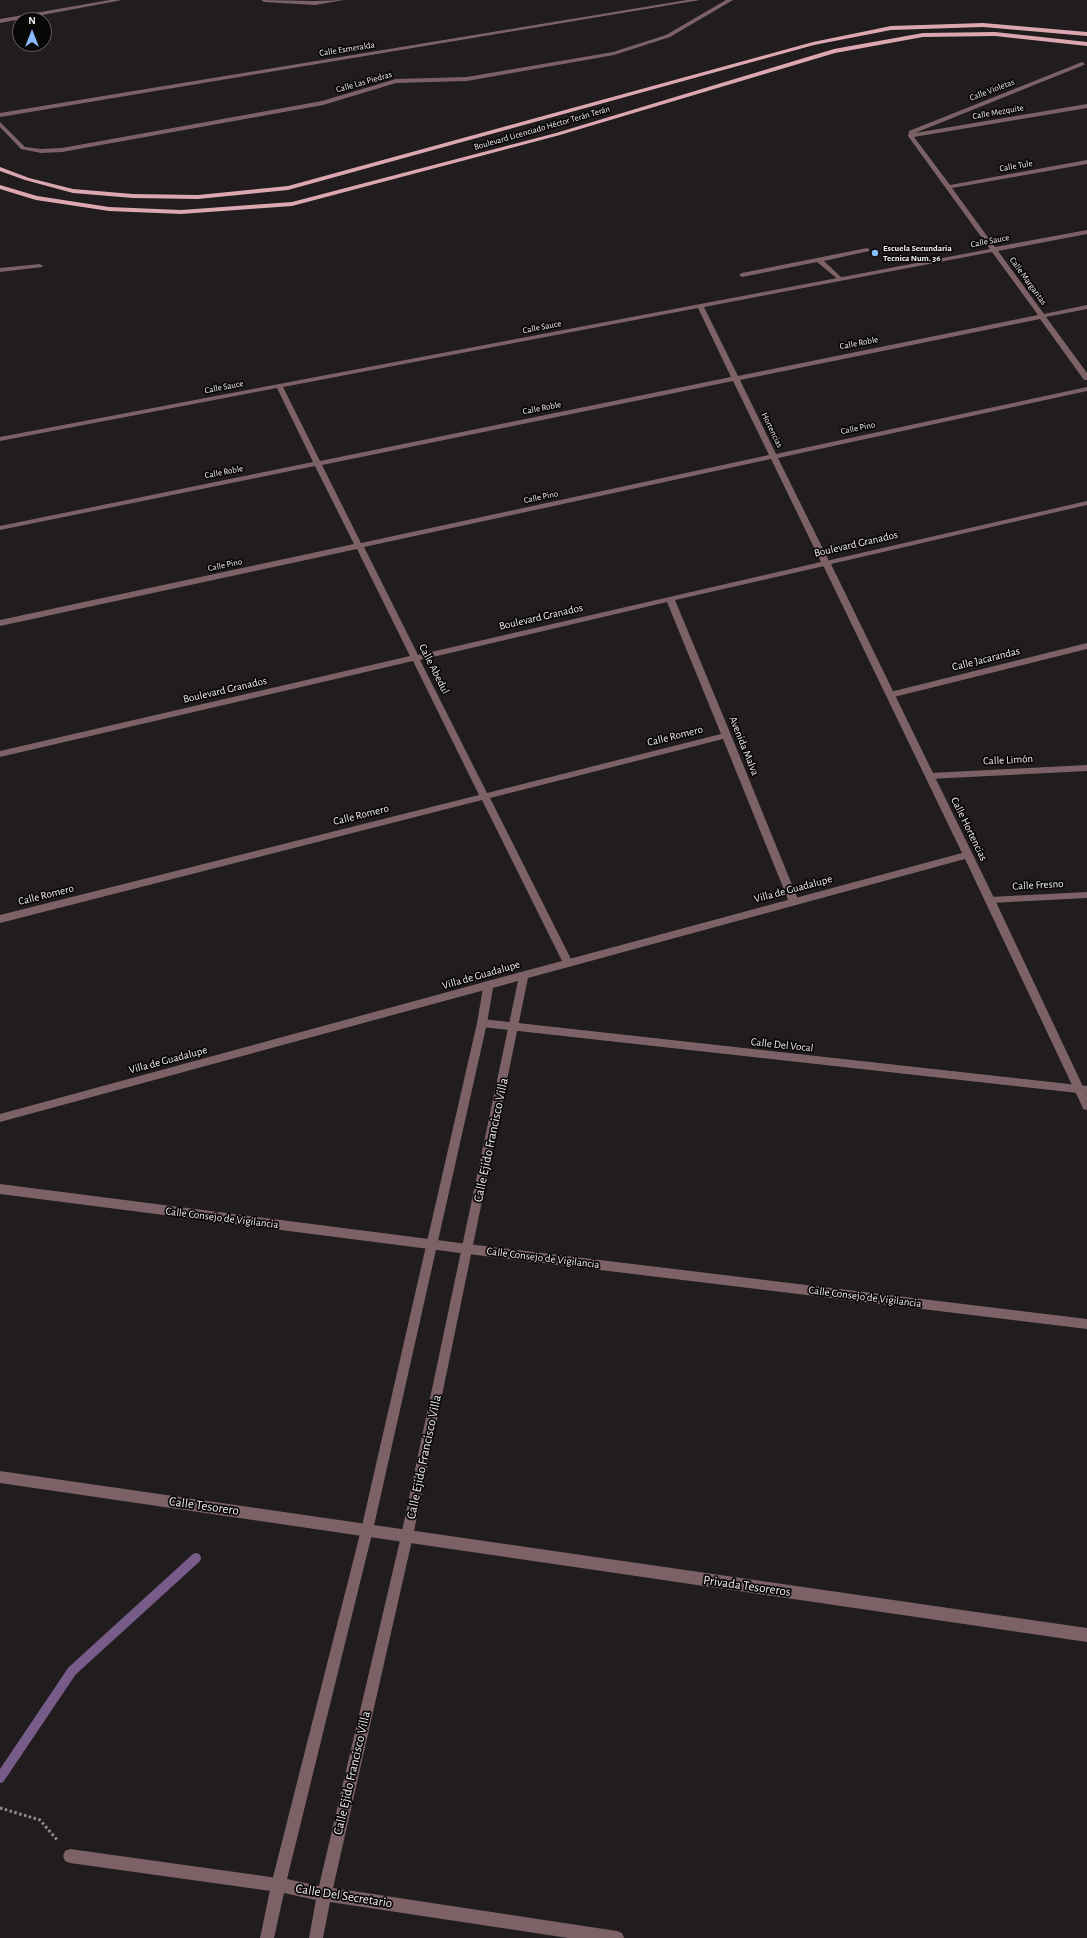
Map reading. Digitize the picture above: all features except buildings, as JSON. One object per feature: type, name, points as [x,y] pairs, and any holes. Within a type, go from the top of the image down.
[{"type":"main road","name":"Boulevard Licenciado Héctor Terán Terán","points":[[0,169],[28,179],[73,191],[134,196],[198,198],[288,188],[814,44],[891,28],[983,25],[1087,34]]},
{"type":"main road","name":"Boulevard Licenciado Héctor Terán Terán","points":[[0,187],[36,198],[109,209],[181,212],[292,204],[558,134],[834,51],[930,35],[995,34],[1087,44]]},
{"type":"street","points":[[0,21],[119,0]]},
{"type":"street","points":[[264,0],[315,3],[341,0]]},
{"type":"street","name":"Calle Esmeralda","points":[[0,115],[697,0]]},
{"type":"street","name":"Calle Las Piedras","points":[[0,124],[23,148],[41,151],[70,149],[323,103],[396,81],[467,79],[614,53],[668,36],[730,0]]},
{"type":"street","name":"Calle Violetas","points":[[911,136],[912,131],[1082,64]]},
{"type":"street","name":"Calle Mezquite","points":[[911,136],[1087,106]]},
{"type":"street","name":"Calle Margaritas","points":[[911,136],[1087,378]]},
{"type":"street","name":"Calle Tule","points":[[948,187],[1087,162]]},
{"type":"street","name":"Calle Sauce","points":[[0,439],[1087,232]]},
{"type":"street","points":[[742,275],[867,250]]},
{"type":"street","points":[[819,260],[840,279]]},
{"type":"street","points":[[0,270],[40,266]]},
{"type":"street","name":"Hortencias","points":[[700,306],[826,563]]},
{"type":"street","name":"Calle Roble","points":[[0,528],[1087,307]]},
{"type":"street","name":"Calle Abedul","points":[[279,386],[568,963]]},
{"type":"street","name":"Calle Pino","points":[[0,623],[1087,389]]},
{"type":"street","name":"Boulevard Granados","points":[[0,754],[1087,503]]},
{"type":"street","name":"Calle Hortencias","points":[[826,563],[1083,1090],[1087,1106]]},
{"type":"street","name":"Avenida Malva","points":[[670,599],[727,735],[794,902]]},
{"type":"street","name":"Calle Jacarandas","points":[[890,695],[1087,646]]},
{"type":"street","name":"Calle Romero","points":[[0,919],[727,735]]},
{"type":"street","name":"Calle Limón","points":[[930,776],[1087,768]]},
{"type":"street","name":"Villa de Guadalupe","points":[[0,1118],[968,855]]},
{"type":"street","name":"Calle Fresno","points":[[990,900],[1087,894]]},
{"type":"street","name":"Calle Ejido Francisco Villa","points":[[316,1938],[324,1894],[407,1536],[515,1027],[524,975]]},
{"type":"street","points":[[267,1938],[278,1885],[367,1530],[482,1023],[488,985]]},
{"type":"street","name":"Calle Del Vocal","points":[[482,1023],[1083,1090]]},
{"type":"street","name":"Calle Consejo de Vigilancia","points":[[0,1189],[468,1249],[1087,1324]]},
{"type":"street","name":"Calle Tesorero","points":[[0,1477],[407,1536]]},
{"type":"street","name":"Privada Tesoreros","points":[[407,1536],[1087,1635]]},
{"type":"street","name":"Calle Del Secretario","points":[[70,1856],[278,1885],[324,1894],[617,1938]]},
{"type":"path","points":[[0,1808],[40,1820],[70,1856]]},
{"type":"waterway","points":[[0,1778],[72,1671],[196,1558]]},
{"type":"place","name":"Escuela Secundaria Tecnica Num. 36","points":[[875,253]]}]
